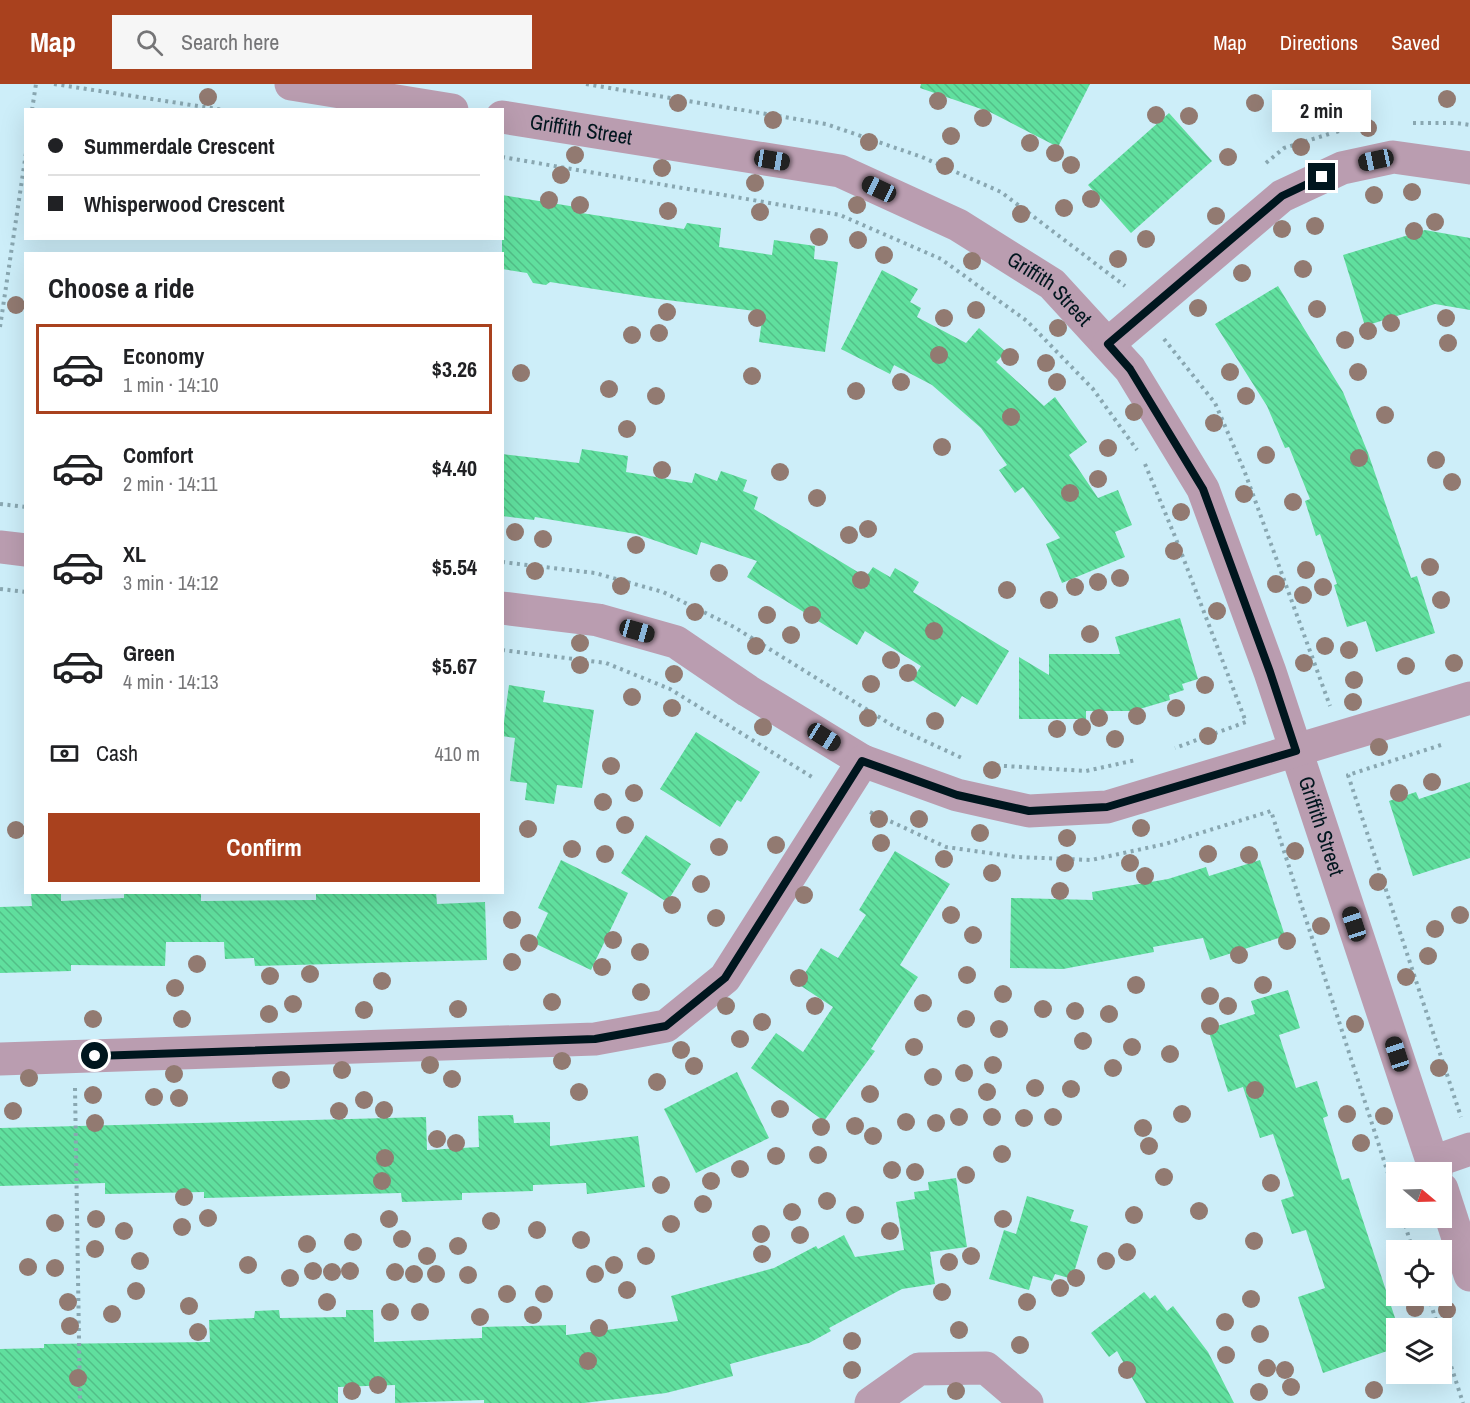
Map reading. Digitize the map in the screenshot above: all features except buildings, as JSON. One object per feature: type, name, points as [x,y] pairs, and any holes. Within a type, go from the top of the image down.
[{"type":"street","points":[[291,84],[440,108]]},
{"type":"street","name":"Griffith Street","points":[[504,117],[840,171],[958,225],[1052,284],[1108,344],[1130,369],[1203,489],[1270,672],[1433,1162]]},
{"type":"street","points":[[1108,344],[1282,196],[1342,168],[1393,157],[1470,168]]},
{"type":"street","points":[[0,547],[24,550]]},
{"type":"street","points":[[504,608],[598,620],[676,642],[862,761],[957,795],[1029,811],[1107,807],[1470,698]]},
{"type":"street","points":[[0,1059],[595,1039],[666,1026],[725,978],[862,761]]},
{"type":"street","points":[[1447,1162],[1467,1137]]},
{"type":"street","name":"Griffith Street","points":[[1452,1220],[1470,1275]]},
{"type":"street","points":[[872,1403],[919,1369],[986,1368],[1028,1403]]},
{"type":"path","points":[[32,108],[36,84]]},
{"type":"path","points":[[54,84],[211,108]]},
{"type":"path","points":[[586,84],[826,124],[922,156],[1001,192],[1124,287],[1133,279]]},
{"type":"path","points":[[1409,123],[1470,125]]},
{"type":"path","points":[[1266,163],[1284,148],[1362,124],[1385,124]]},
{"type":"path","points":[[504,157],[840,215],[941,259],[1027,321],[1093,389],[1138,452]]},
{"type":"path","points":[[0,327],[24,166]]},
{"type":"path","points":[[1161,335],[1215,403],[1244,470],[1332,712]]},
{"type":"path","points":[[1144,460],[1246,722],[1174,749]]},
{"type":"path","points":[[0,504],[24,507]]},
{"type":"path","points":[[504,562],[595,573],[663,592],[734,627],[895,727],[965,759]]},
{"type":"path","points":[[0,589],[24,592]]},
{"type":"path","points":[[504,650],[606,663],[670,689],[816,778]]},
{"type":"path","points":[[1448,743],[1348,775],[1467,1137]]},
{"type":"path","points":[[986,765],[1086,771],[1142,759]]},
{"type":"path","points":[[869,812],[946,847],[1017,857],[1091,860],[1165,844],[1271,811],[1386,1167]]},
{"type":"path","points":[[75,1087],[80,1403]]},
{"type":"path","points":[[1452,1370],[1462,1403]]},
{"type":"route","points":[[95,1056],[595,1039],[666,1026],[725,978],[862,761],[957,795],[1029,811],[1107,807],[1296,751],[1270,672],[1203,489],[1130,369],[1108,344],[1282,196],[1322,177]]}]
